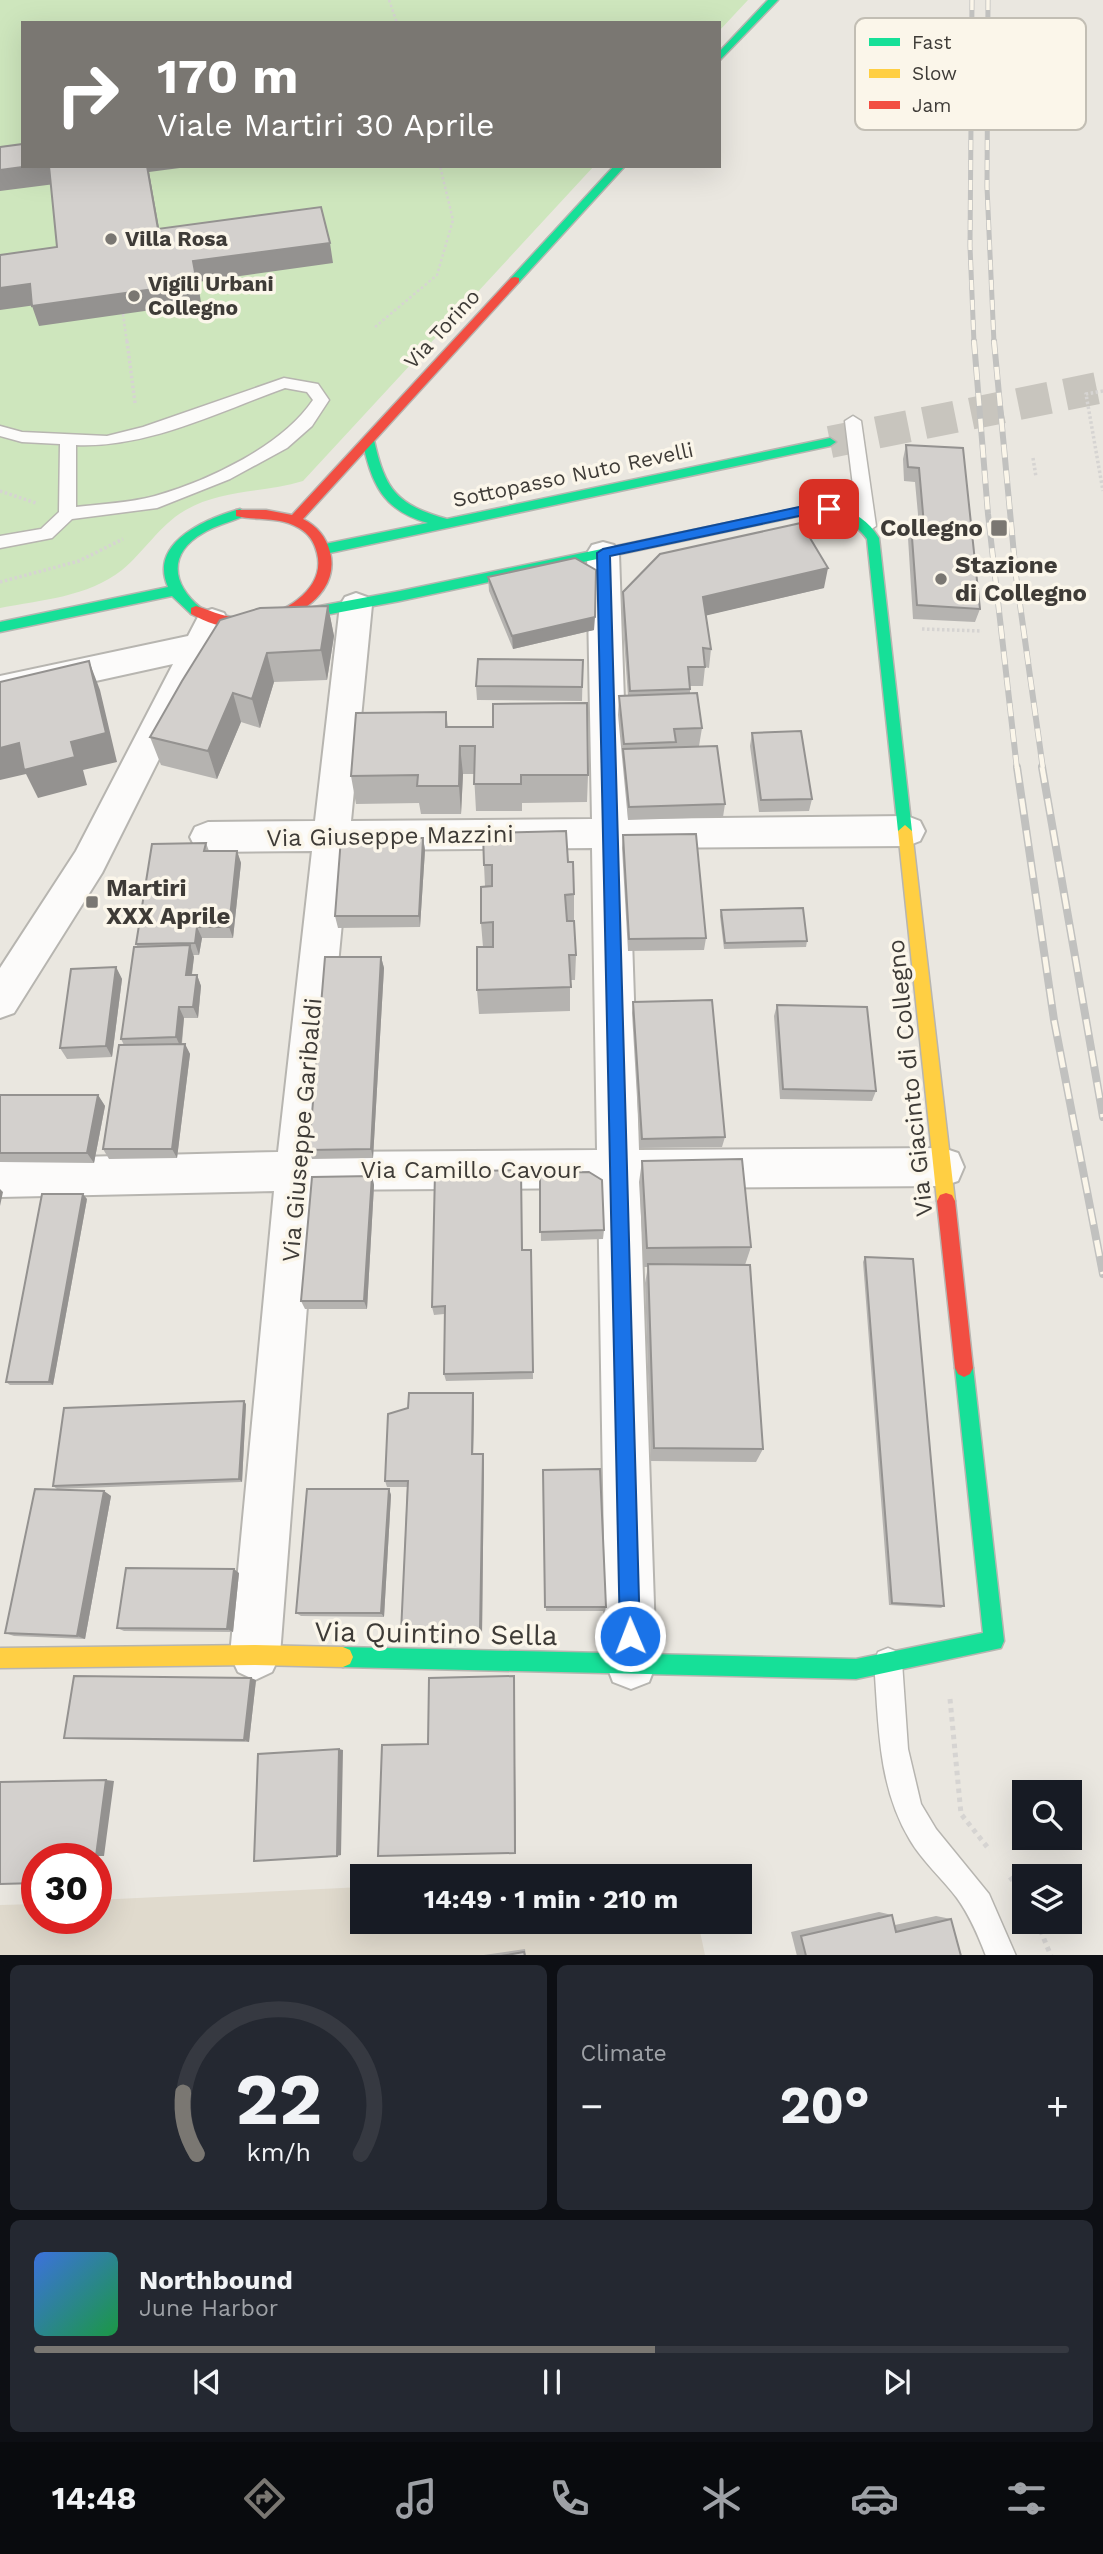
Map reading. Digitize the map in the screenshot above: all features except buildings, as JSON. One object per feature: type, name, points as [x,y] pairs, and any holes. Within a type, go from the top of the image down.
[{"type":"street","points":[[721,56],[773,0]]},
{"type":"street","name":"Via Torino","points":[[295,520],[618,168]]},
{"type":"street","points":[[368,440],[374,472],[382,491],[394,506],[414,517],[449,523]]},
{"type":"street","name":"Sottopasso Nuto Revelli","points":[[325,549],[830,442]]},
{"type":"street","points":[[0,689],[239,624],[356,605],[813,509],[829,509],[862,522]]},
{"type":"street","points":[[205,633],[172,591],[169,572],[174,554],[189,535],[212,521],[240,513],[269,513],[295,520],[314,533],[325,549],[326,570],[316,591],[296,609],[268,621]]},
{"type":"street","name":"Via Giacinto di Collegno","points":[[862,522],[873,538],[994,1640]]},
{"type":"street","points":[[603,553],[631,1664]]},
{"type":"street","points":[[0,627],[172,591]]},
{"type":"street","name":"Via Giuseppe Garibaldi","points":[[255,1655],[298,1171],[356,605]]},
{"type":"street","points":[[0,1001],[89,862],[205,633]]},
{"type":"street","name":"Via Giuseppe Mazzini","points":[[208,838],[907,831]]},
{"type":"street","name":"Via Camillo Cavour","points":[[0,1178],[298,1171],[943,1167]]},
{"type":"street","name":"Via Quintino Sella","points":[[0,1658],[255,1655],[856,1669],[994,1640]]},
{"type":"lane","points":[[0,431],[22,437],[107,441],[146,432],[284,383],[312,388],[321,400],[306,422],[281,444],[223,475],[157,502],[67,513],[46,534],[0,542]]},
{"type":"lane","points":[[853,421],[862,522]]},
{"type":"lane","points":[[67,513],[68,439]]},
{"type":"lane","points":[[888,1662],[900,1783],[918,1828],[972,1895],[990,1924],[1001,1955]]},
{"type":"path","points":[[389,0],[396,21]]},
{"type":"path","points":[[375,327],[437,275],[453,220],[440,168]]},
{"type":"path","points":[[1103,391],[1086,394],[1103,491]]},
{"type":"path","points":[[1033,458],[1036,477]]},
{"type":"path","points":[[0,582],[79,561],[126,537]]},
{"type":"path","points":[[883,628],[982,631]]},
{"type":"path","points":[[945,1650],[961,1814],[994,1857]]},
{"type":"path","points":[[1003,1867],[1012,1879]]},
{"type":"path","points":[[1042,1934],[1051,1955]]},
{"type":"shaded area","points":[[350,1888],[350,1934],[701,1934],[705,1955],[0,1955],[0,1905],[21,1904],[21,1934],[112,1934],[112,1899]]},
{"type":"green space","points":[[0,0],[748,0],[721,29],[721,21],[21,21],[21,168],[592,168],[303,481],[227,495],[198,504],[175,517],[130,563],[109,579],[64,596],[0,608]]},
{"type":"tunnel","points":[[830,442],[1103,387]]},
{"type":"railway","points":[[972,0],[972,18]]},
{"type":"railway","points":[[988,0],[988,18]]},
{"type":"railway","points":[[971,130],[970,246],[974,343]]},
{"type":"railway","points":[[987,130],[994,343]]},
{"type":"railway","points":[[974,341],[988,514],[1017,769]]},
{"type":"railway","points":[[994,341],[1016,576],[1043,769]]},
{"type":"railway","points":[[1017,767],[1054,1020],[1103,1274]]},
{"type":"railway","points":[[1042,767],[1103,1117]]},
{"type":"traffic: fast","points":[[721,56],[773,0]]},
{"type":"traffic: fast","points":[[515,280],[618,168]]},
{"type":"traffic: fast","points":[[368,440],[377,474],[390,497],[412,512],[446,523]]},
{"type":"traffic: fast","points":[[325,549],[830,442]]},
{"type":"traffic: fast","points":[[277,619],[400,596],[813,509],[847,515],[861,524],[873,538],[905,831]]},
{"type":"traffic: fast","points":[[196,611],[177,593],[172,583],[170,572],[176,551],[195,532],[240,513]]},
{"type":"traffic: fast","points":[[0,627],[172,591]]},
{"type":"traffic: fast","points":[[343,1657],[856,1669],[994,1641],[964,1368]]},
{"type":"traffic: slow","points":[[905,831],[946,1201]]},
{"type":"traffic: slow","points":[[0,1658],[255,1655],[343,1657]]},
{"type":"traffic: jam","points":[[295,520],[515,280]]},
{"type":"traffic: jam","points":[[196,611],[226,622],[260,622],[292,610],[305,601],[320,582],[325,558],[322,544],[315,533],[305,525],[280,516],[240,513]]},
{"type":"traffic: jam","points":[[946,1201],[964,1368]]},
{"type":"place","name":"Villa Rosa","points":[[111,239]]},
{"type":"place","name":"Vigili Urbani Collegno","points":[[134,296]]},
{"type":"place","name":"Collegno","points":[[999,528]]},
{"type":"place","name":"Stazione di Collegno","points":[[941,579]]},
{"type":"place","name":"Martiri XXX Aprile","points":[[92,902]]},
{"type":"route","points":[[630,1636],[603,553],[813,509],[829,509]]}]
